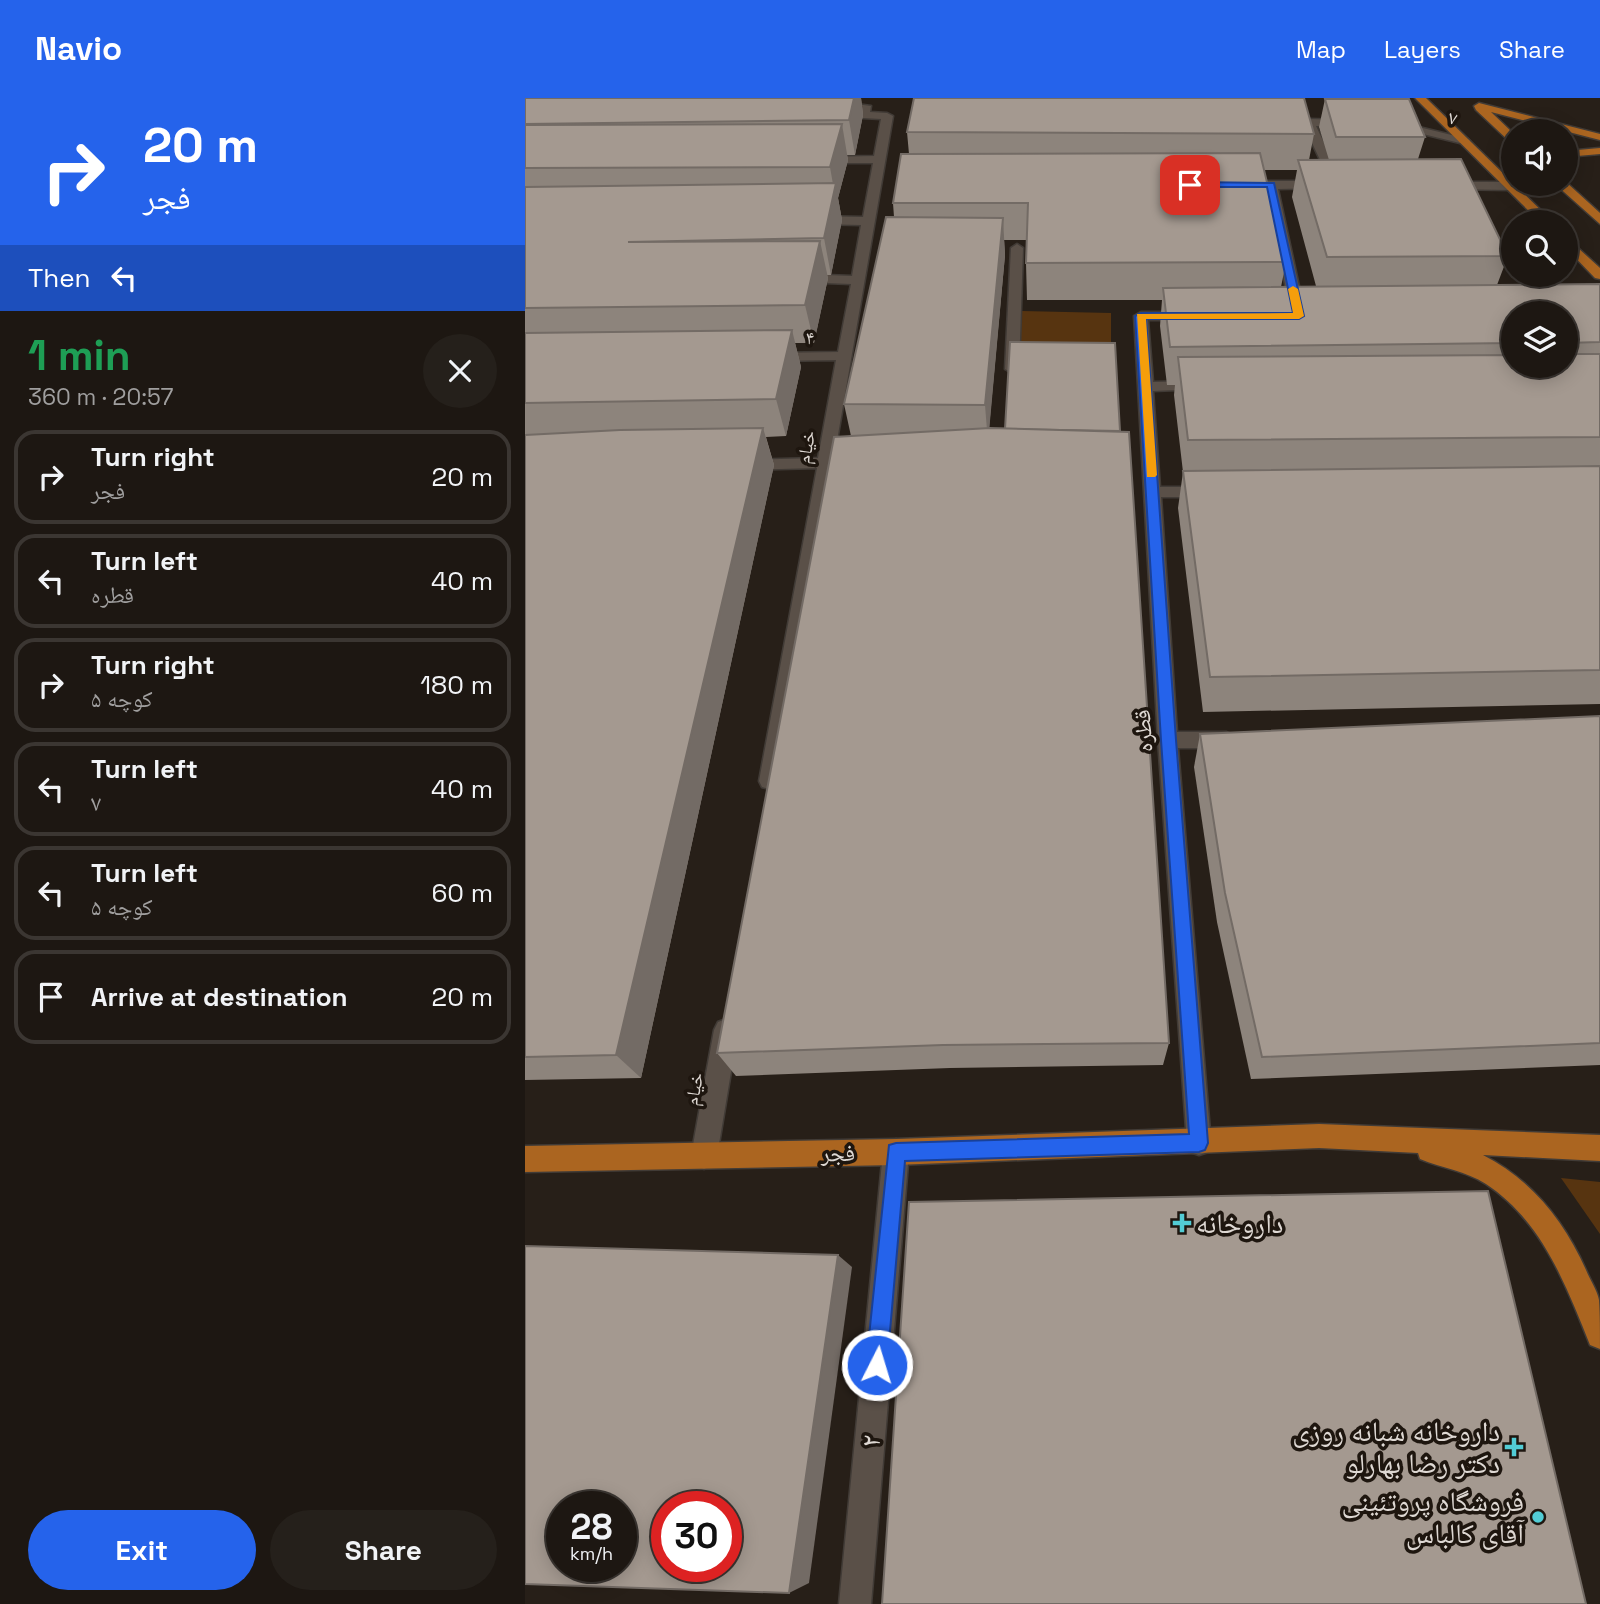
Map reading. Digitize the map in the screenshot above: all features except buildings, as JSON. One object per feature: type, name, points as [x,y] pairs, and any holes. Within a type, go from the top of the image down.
[{"type":"main road","points":[[1420,98],[1501,176]]},
{"type":"main road","points":[[1474,102],[1600,137]]},
{"type":"main road","points":[[1474,102],[1501,128]]},
{"type":"main road","points":[[1578,153],[1600,151]]},
{"type":"main road","points":[[1521,196],[1535,210]]},
{"type":"main road","points":[[1574,196],[1596,216],[1600,201]]},
{"type":"main road","points":[[1578,254],[1600,275]]},
{"type":"main road","points":[[1319,1136],[1600,1148]]},
{"type":"main road","points":[[1319,1136],[1456,1155],[1497,1175],[1534,1206],[1575,1271],[1600,1335]]},
{"type":"main road","name":"فجر","points":[[525,1159],[896,1152],[1199,1143],[1319,1136]]},
{"type":"street","name":"خیام","points":[[765,802],[887,116],[863,115],[867,108],[822,104]]},
{"type":"street","points":[[1308,122],[1338,185]]},
{"type":"street","points":[[1267,123],[1359,123]]},
{"type":"street","name":"۷","points":[[1384,124],[1397,124],[1464,141]]},
{"type":"street","points":[[807,160],[879,159]]},
{"type":"street","points":[[1229,185],[1351,185]]},
{"type":"street","points":[[1271,185],[1299,316]]},
{"type":"street","points":[[1431,186],[1501,186]]},
{"type":"street","points":[[801,220],[868,221]]},
{"type":"street","points":[[1011,385],[1018,248]]},
{"type":"street","points":[[786,278],[858,280]]},
{"type":"street","name":"قطره","points":[[1199,1143],[1168,740],[1141,316],[1206,316]]},
{"type":"street","name":"۴","points":[[761,357],[844,356]]},
{"type":"street","points":[[1146,387],[1221,385]]},
{"type":"street","points":[[733,465],[850,463]]},
{"type":"street","points":[[1152,492],[1222,492]]},
{"type":"street","points":[[1168,740],[1252,740]]},
{"type":"street","name":"خیام","points":[[704,1156],[728,1020]]},
{"type":"street","name":"۲","points":[[855,1604],[896,1152]]},
{"type":"shaded area","points":[[1022,311],[1111,313],[1111,368],[1017,369]]},
{"type":"shaded area","points":[[1561,1178],[1600,1182],[1600,1234]]},
{"type":"slow traffic","points":[[1151,475],[1141,316],[1299,316],[1293,289]]},
{"type":"place","name":"داروخانه","points":[[1182,1223]]},
{"type":"place","name":"داروخانه شبانه روزی دکتر رضا بهارلو","points":[[1514,1447]]},
{"type":"place","name":"فروشگاه پروتئینی آقای کالباس","points":[[1538,1517]]},
{"type":"route","points":[[877,1365],[896,1152],[1199,1143],[1168,740],[1141,316],[1299,316],[1271,185],[1190,185]]}]
